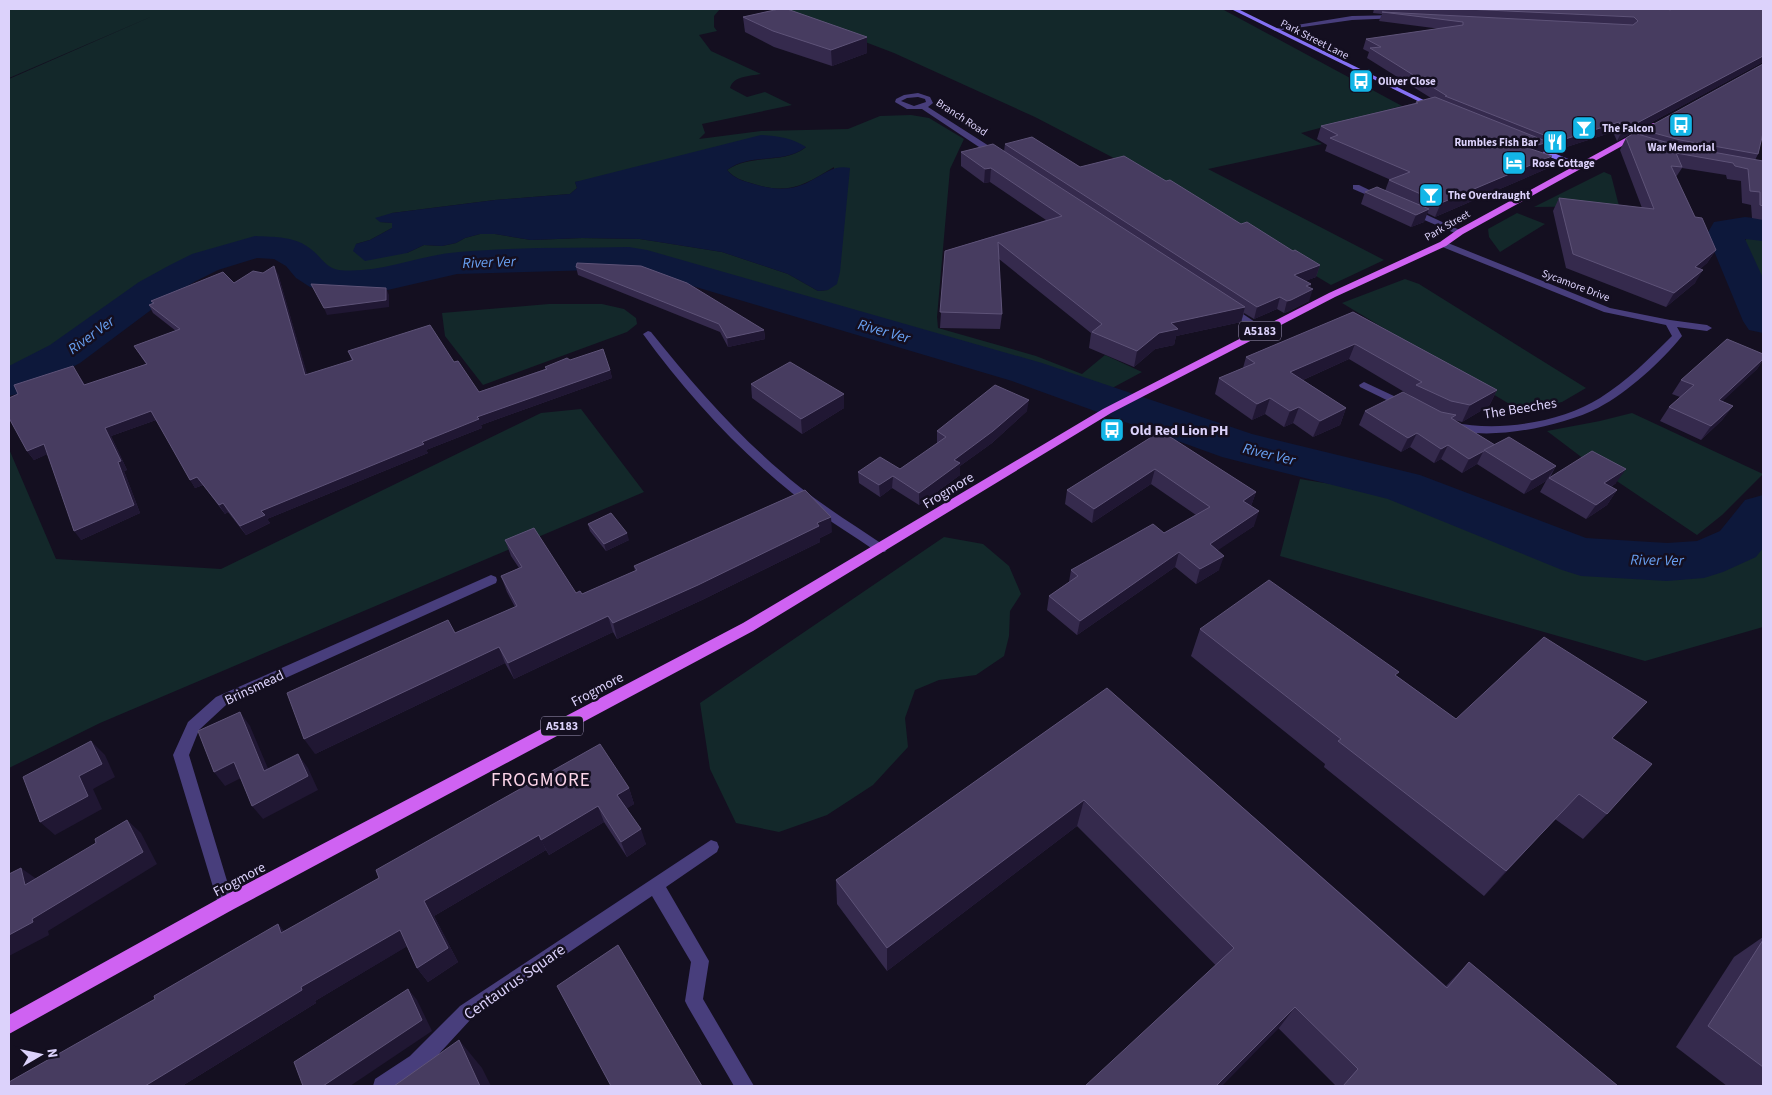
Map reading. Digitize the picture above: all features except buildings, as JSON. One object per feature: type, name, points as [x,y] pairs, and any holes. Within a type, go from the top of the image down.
[{"type":"main road","name":"Park Street","points":[[1138,395],[1332,295],[1443,244],[1460,232],[1582,166],[1632,142],[1662,121]]},
{"type":"main road","name":"Frogmore","points":[[9,1025],[226,904],[748,627],[881,549],[1107,411],[1138,395]]},
{"type":"street","name":"Park Street Lane","points":[[1234,9],[1394,89],[1446,112]]},
{"type":"street","points":[[1274,29],[1352,18],[1404,18]]},
{"type":"street","name":"Branch Road","points":[[923,107],[1007,162]]},
{"type":"street","points":[[1523,144],[1582,166]]},
{"type":"street","points":[[1356,187],[1392,202]]},
{"type":"street","points":[[1401,206],[1460,232]]},
{"type":"street","name":"Sycamore Drive","points":[[1443,244],[1607,310],[1670,323],[1707,328]]},
{"type":"street","points":[[1220,302],[1262,330]]},
{"type":"street","name":"The Beeches","points":[[1439,422],[1478,430],[1552,420],[1592,407],[1648,365],[1677,336],[1670,323]]},
{"type":"street","points":[[648,334],[679,373],[752,451],[786,482],[881,549]]},
{"type":"street","points":[[1364,385],[1414,410]]},
{"type":"street","name":"Brinsmead","points":[[226,904],[182,755],[193,726],[221,702],[491,580]]},
{"type":"street","name":"Centaurus Square","points":[[382,1086],[417,1063],[466,1012],[711,847]]},
{"type":"street","points":[[655,885],[700,961],[694,1001],[745,1086]]},
{"type":"green space","points":[[9,9],[720,9],[714,16],[714,27],[717,31],[699,35],[711,51],[761,74],[738,79],[730,88],[747,97],[765,92],[792,105],[702,124],[705,133],[699,139],[761,131],[848,129],[880,116],[911,115],[929,118],[964,139],[950,169],[937,317],[938,328],[1036,356],[1082,374],[1105,355],[1142,372],[1101,394],[1041,372],[931,337],[640,254],[444,262],[354,279],[335,279],[314,269],[307,252],[292,242],[273,240],[251,242],[202,259],[180,270],[137,294],[70,343],[9,376],[9,79],[155,15],[9,78]],"holes":[[[806,147],[788,156],[747,162],[727,170],[742,180],[777,189],[805,183],[834,167],[828,290],[818,291],[788,274],[722,252],[640,239],[582,238],[531,240],[495,234],[480,234],[442,246],[424,245],[407,253],[356,244],[370,240],[392,228],[393,223],[380,222],[392,213],[495,200],[570,194],[577,188],[575,182]]]},
{"type":"green space","points":[[768,9],[1222,9],[1402,106],[1301,133],[1322,144],[1208,169],[1384,260],[1331,285],[1156,180],[1035,117],[894,53],[805,19]]},
{"type":"green space","points":[[1604,172],[1611,175],[1619,206],[1534,207]]},
{"type":"green space","points":[[1517,213],[1545,224],[1500,252],[1489,237],[1488,229]]},
{"type":"green space","points":[[1763,234],[1763,305],[1742,244],[1749,236]]},
{"type":"green space","points":[[1405,279],[1419,284],[1586,388],[1562,402],[1521,411],[1342,303]]},
{"type":"green space","points":[[549,304],[602,304],[624,309],[636,318],[637,324],[627,332],[483,385],[445,336],[442,313]]},
{"type":"green space","points":[[581,409],[644,492],[100,723],[9,768],[9,449],[56,559],[221,569],[541,413]]},
{"type":"green space","points":[[1632,413],[1763,474],[1722,515],[1697,535],[1584,459],[1547,431]]},
{"type":"green space","points":[[1300,479],[1409,499],[1444,510],[1566,557],[1629,573],[1662,576],[1694,574],[1715,570],[1734,563],[1763,538],[1763,627],[1645,661],[1280,556]]},
{"type":"green space","points":[[944,537],[983,544],[1009,566],[1021,594],[1010,611],[1009,636],[1004,656],[976,675],[939,680],[915,690],[905,718],[908,747],[873,785],[827,815],[779,832],[736,823],[710,769],[700,703]]},
{"type":"water","points":[[761,135],[785,138],[806,147],[787,156],[746,161],[727,170],[736,178],[762,186],[785,189],[807,183],[835,168],[850,168],[840,272],[837,284],[828,290],[818,291],[788,274],[722,252],[640,239],[582,238],[531,240],[495,234],[480,234],[465,238],[456,243],[442,246],[424,245],[407,253],[365,261],[353,251],[356,244],[370,240],[392,228],[392,223],[380,222],[375,218],[392,213],[495,200],[570,194],[577,188],[575,182]]},
{"type":"waterway","name":"River Ver","points":[[1763,230],[1745,228],[1727,230],[1725,234],[1763,321]]},
{"type":"waterway","name":"River Ver","points":[[9,383],[65,354],[153,290],[183,273],[205,262],[255,247],[282,248],[299,258],[309,270],[324,279],[339,282],[379,280],[457,263],[629,258],[647,261],[1027,372],[1239,446],[1403,487],[1581,557],[1667,562],[1704,559],[1738,544],[1763,512]]},
{"type":"place","name":"Oliver Close","points":[[1361,81]]},
{"type":"place","name":"War Memorial","points":[[1681,125]]},
{"type":"place","name":"The Falcon","points":[[1584,128]]},
{"type":"place","name":"Rumbles Fish Bar","points":[[1555,142]]},
{"type":"place","name":"Rose Cottage","points":[[1514,163]]},
{"type":"place","name":"The Overdraught","points":[[1431,195]]},
{"type":"place","name":"Old Red Lion PH","points":[[1112,430]]},
{"type":"district","name":"FROGMORE","points":[[541,779]]}]
